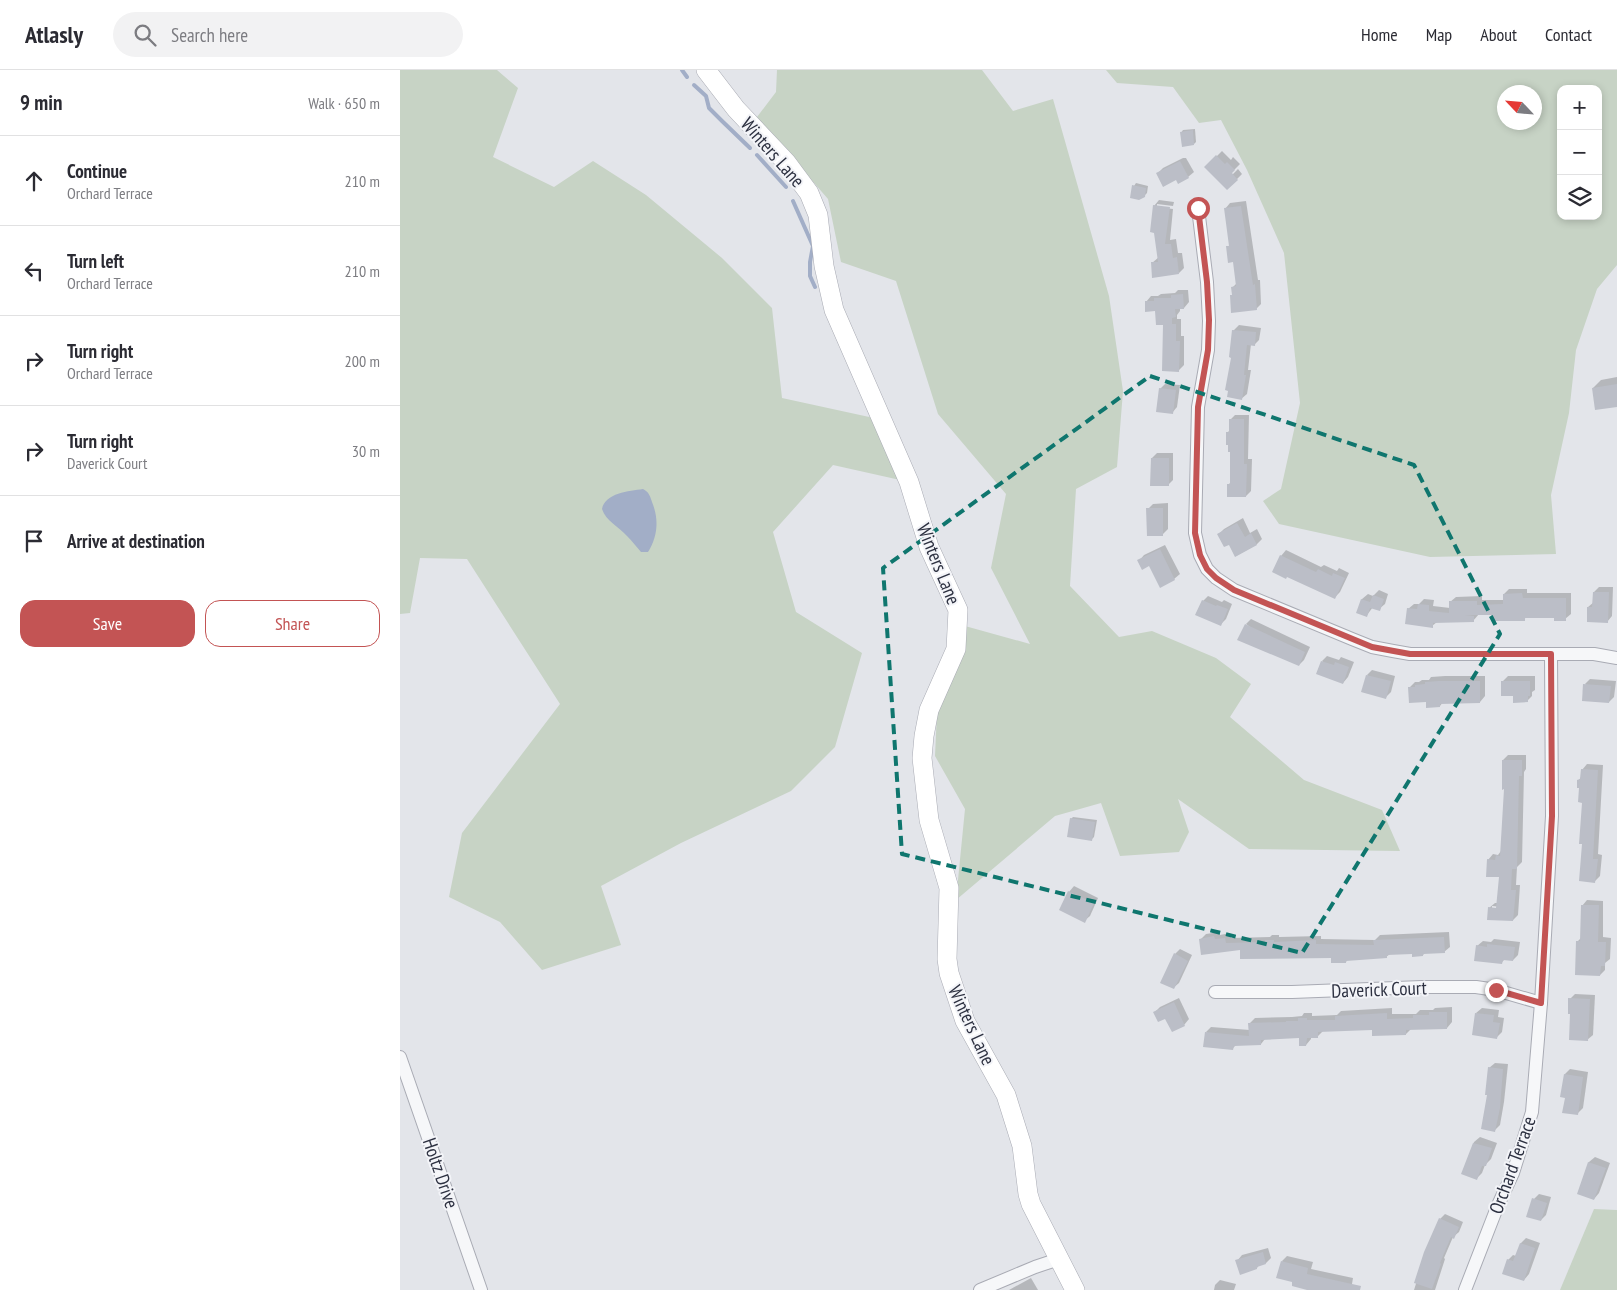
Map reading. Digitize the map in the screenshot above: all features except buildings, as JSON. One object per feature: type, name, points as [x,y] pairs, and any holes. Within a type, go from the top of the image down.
[{"type":"street","name":"Winters Lane","points":[[706,70],[736,109],[786,162],[809,194],[818,215],[824,266],[834,310],[909,482],[929,547],[958,610],[956,648],[929,710],[922,758],[928,820],[949,888],[947,959],[949,973],[965,1021],[1006,1095],[1022,1146],[1031,1204],[1074,1290]]},
{"type":"street","points":[[1198,208],[1207,282],[1209,320],[1208,350],[1198,407],[1195,533],[1200,555],[1207,569],[1216,578],[1234,590],[1372,647],[1410,654],[1594,654],[1617,658]]},
{"type":"street","name":"Orchard Terrace","points":[[1465,1290],[1498,1205],[1513,1173],[1532,1112],[1541,1003],[1552,816],[1551,654]]},
{"type":"street","name":"Daverick Court","points":[[1215,992],[1476,987],[1496,990],[1541,1003]]},
{"type":"street","name":"Holtz Drive","points":[[400,1057],[481,1290]]},
{"type":"street","points":[[980,1290],[1034,1267],[1059,1259]]},
{"type":"highlighted area","points":[[1150,376],[1414,465],[1500,634],[1302,953],[902,854],[883,568]]},
{"type":"green space","points":[[400,70],[497,70],[518,88],[493,157],[554,187],[593,161],[646,195],[722,258],[772,308],[782,398],[883,420],[909,482],[833,465],[773,532],[796,612],[862,653],[835,747],[791,791],[681,843],[601,886],[621,945],[542,970],[500,922],[449,897],[462,833],[560,704],[467,559],[420,558],[410,613],[400,614]]},
{"type":"green space","points":[[777,70],[982,70],[1013,111],[1053,99],[1109,296],[1123,391],[1117,467],[1076,489],[1070,586],[1119,637],[1152,631],[1216,658],[1251,684],[1230,717],[1304,780],[1382,810],[1400,851],[1249,849],[1178,799],[1189,832],[1179,852],[1120,856],[1101,803],[1055,816],[956,900],[965,809],[935,756],[937,712],[965,626],[1030,644],[991,568],[1006,494],[938,414],[896,281],[841,262],[828,199],[757,117],[776,92]]},
{"type":"green space","points":[[1106,70],[1617,70],[1617,265],[1597,289],[1576,350],[1569,413],[1551,495],[1556,554],[1430,557],[1279,524],[1263,501],[1281,489],[1300,403],[1284,253],[1247,170],[1221,120],[1199,123],[1173,87],[1117,83]]},
{"type":"green space","points":[[1594,1209],[1617,1210],[1617,1290],[1560,1290]]},
{"type":"water","points":[[643,489],[650,496],[656,515],[656,534],[648,552],[641,552],[624,532],[609,520],[602,509],[608,499],[613,496]]},
{"type":"waterway","points":[[682,70],[687,77]]},
{"type":"waterway","points":[[694,85],[706,96],[709,108],[750,148]]},
{"type":"waterway","points":[[757,155],[786,187]]},
{"type":"waterway","points":[[793,201],[813,246],[810,276],[815,287]]},
{"type":"route","points":[[1198,208],[1207,282],[1209,320],[1208,350],[1198,407],[1195,533],[1200,555],[1207,569],[1216,578],[1234,590],[1372,647],[1410,654],[1551,654],[1552,816],[1541,1003],[1496,990]]}]
